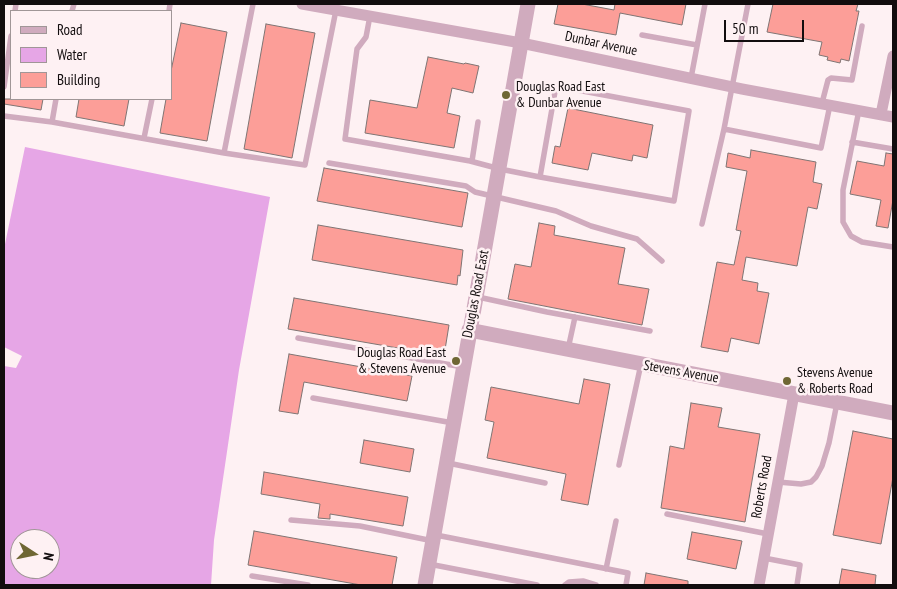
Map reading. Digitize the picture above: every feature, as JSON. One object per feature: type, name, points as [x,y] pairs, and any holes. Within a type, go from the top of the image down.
[{"type":"street","name":"Dunbar Avenue","points":[[302,4],[344,9],[370,16],[521,43],[732,87],[887,115]]},
{"type":"street","name":"Douglas Road East","points":[[425,585],[528,4]]},
{"type":"street","points":[[887,115],[893,56]]},
{"type":"street","name":"Stevens Avenue","points":[[469,330],[568,351],[893,413]]},
{"type":"street","name":"Roberts Road","points":[[759,585],[794,394]]},
{"type":"lane","points":[[224,153],[253,4]]},
{"type":"lane","points":[[691,78],[705,4]]},
{"type":"lane","points":[[702,224],[724,129],[748,4]]},
{"type":"lane","points":[[4,116],[52,122],[224,153],[305,165],[344,9]]},
{"type":"lane","points":[[370,16],[366,37],[357,49],[344,138],[472,161],[540,177],[674,201],[689,111],[556,86],[540,177]]},
{"type":"lane","points":[[724,129],[821,148],[828,80],[831,78],[852,80],[862,26]]},
{"type":"lane","points":[[642,35],[697,45]]},
{"type":"lane","points":[[4,88],[10,43]]},
{"type":"lane","points":[[52,122],[56,100]]},
{"type":"lane","points":[[144,138],[152,100]]},
{"type":"lane","points":[[859,110],[843,190],[843,222],[851,236],[862,242],[893,246]]},
{"type":"lane","points":[[472,161],[478,122]]},
{"type":"lane","points":[[852,142],[893,149]]},
{"type":"lane","points":[[329,163],[466,186],[475,192],[556,211],[591,226],[637,239],[662,261]]},
{"type":"lane","points":[[476,296],[650,331]]},
{"type":"lane","points":[[568,351],[575,317]]},
{"type":"lane","points":[[298,338],[463,367]]},
{"type":"lane","points":[[619,465],[641,364]]},
{"type":"lane","points":[[313,398],[453,424]]},
{"type":"lane","points":[[778,482],[801,484],[811,482],[816,477],[822,466],[829,443],[837,403]]},
{"type":"lane","points":[[446,463],[546,483]]},
{"type":"lane","points":[[667,514],[768,534]]},
{"type":"lane","points":[[291,520],[360,526],[628,573],[626,585]]},
{"type":"lane","points":[[606,569],[616,521]]},
{"type":"lane","points":[[764,558],[800,565],[797,585]]},
{"type":"lane","points":[[429,564],[537,585]]},
{"type":"lane","points":[[252,576],[308,585]]},
{"type":"lane","points":[[565,585],[569,582],[583,581],[596,585]]},
{"type":"water","points":[[25,147],[270,197],[239,370],[214,540],[211,585],[4,585],[4,366],[16,368],[22,356],[4,347],[4,249]]},
{"type":"building","points":[[558,4],[582,4],[614,10],[615,4],[686,4],[682,25],[620,13],[616,35],[554,24]]},
{"type":"building","points":[[773,4],[858,4],[856,11],[859,11],[849,61],[841,59],[840,63],[827,60],[828,57],[819,55],[822,42],[767,32]]},
{"type":"building","points":[[181,23],[227,32],[207,141],[160,133],[166,100],[172,100],[172,66]]},
{"type":"building","points":[[266,24],[315,33],[292,158],[244,149]]},
{"type":"building","points":[[428,57],[479,66],[473,93],[452,88],[447,113],[460,116],[454,148],[365,133],[370,100],[417,108]]},
{"type":"building","points":[[4,99],[43,100],[41,110],[4,104]]},
{"type":"building","points":[[79,100],[129,100],[124,126],[76,117]]},
{"type":"building","points":[[568,108],[653,125],[647,158],[633,155],[632,161],[592,153],[588,170],[552,163],[555,146],[560,147]]},
{"type":"building","points":[[751,150],[816,162],[813,182],[822,184],[817,209],[808,207],[797,266],[746,257],[742,280],[758,283],[757,291],[769,293],[759,344],[731,338],[728,352],[701,347],[717,262],[734,265],[741,231],[736,230],[747,171],[726,167],[728,153],[750,158]]},
{"type":"building","points":[[886,153],[893,154],[893,200],[888,228],[876,226],[881,200],[850,194],[857,161],[884,166]]},
{"type":"building","points":[[324,168],[468,193],[462,227],[317,201]]},
{"type":"building","points":[[539,223],[555,226],[554,235],[625,248],[618,284],[649,289],[642,325],[508,299],[515,264],[531,267]]},
{"type":"building","points":[[318,225],[463,250],[457,285],[312,260]]},
{"type":"building","points":[[294,298],[449,325],[444,356],[288,329]]},
{"type":"building","points":[[289,354],[412,376],[407,401],[304,382],[298,414],[279,411]]},
{"type":"building","points":[[584,379],[610,384],[588,505],[561,500],[566,474],[487,458],[494,422],[485,420],[491,387],[579,404]]},
{"type":"building","points":[[691,403],[722,408],[718,427],[760,434],[745,522],[661,508],[670,446],[684,449]]},
{"type":"building","points":[[853,431],[893,439],[893,477],[881,544],[833,535]]},
{"type":"building","points":[[364,440],[414,449],[410,472],[360,463]]},
{"type":"building","points":[[264,472],[408,497],[403,526],[330,514],[330,519],[318,518],[320,504],[261,494]]},
{"type":"building","points":[[254,531],[397,557],[392,585],[361,585],[248,565]]},
{"type":"building","points":[[692,532],[742,541],[736,569],[687,559]]},
{"type":"building","points":[[842,569],[876,575],[875,585],[839,585]]},
{"type":"building","points":[[646,573],[688,581],[688,585],[644,585]]},
{"type":"place","name":"Douglas Road East & Dunbar Avenue","points":[[506,95]]},
{"type":"place","name":"Douglas Road East & Stevens Avenue","points":[[456,361]]},
{"type":"place","name":"Stevens Avenue & Roberts Road","points":[[787,381]]}]
